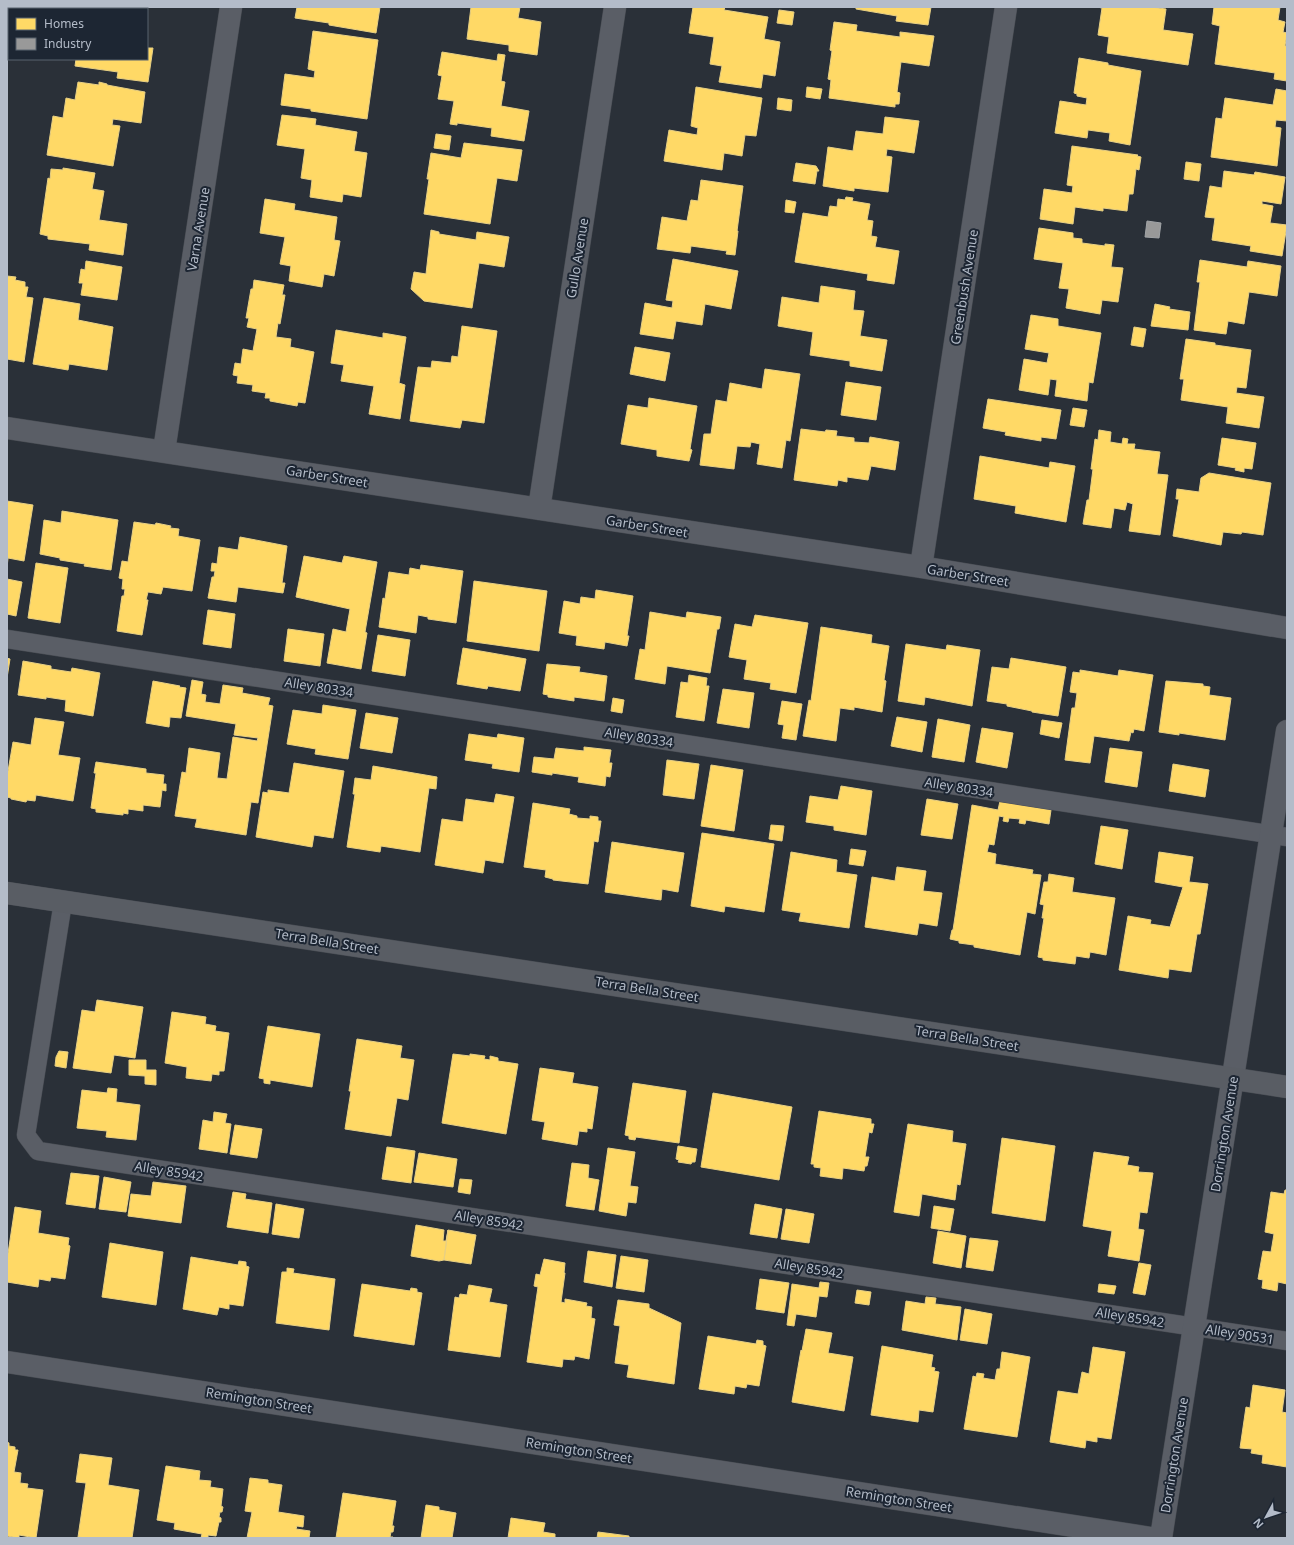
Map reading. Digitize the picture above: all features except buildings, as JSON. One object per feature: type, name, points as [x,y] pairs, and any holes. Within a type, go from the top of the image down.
[{"type":"main road","name":"Terra Bella Street","points":[[7,893],[1287,1087]]},
{"type":"street","name":"Varna Avenue","points":[[164,451],[231,7]]},
{"type":"street","name":"Gullo Avenue","points":[[539,509],[614,7]]},
{"type":"street","name":"Greenbush Avenue","points":[[921,568],[1006,7]]},
{"type":"street","name":"Garber Street","points":[[7,428],[921,568],[1287,628]]},
{"type":"street","name":"Dorrington Avenue","points":[[1161,1538],[1233,1078],[1279,836],[1287,731]]},
{"type":"street","name":"Remington Street","points":[[7,1362],[1151,1538]]},
{"type":"lane","name":"Alley 80334","points":[[7,639],[1279,836]]},
{"type":"lane","name":"Alley 85942","points":[[63,902],[26,1135],[38,1151],[1193,1327]]},
{"type":"lane","name":"Alley 90531","points":[[1193,1327],[1287,1341]]}]
